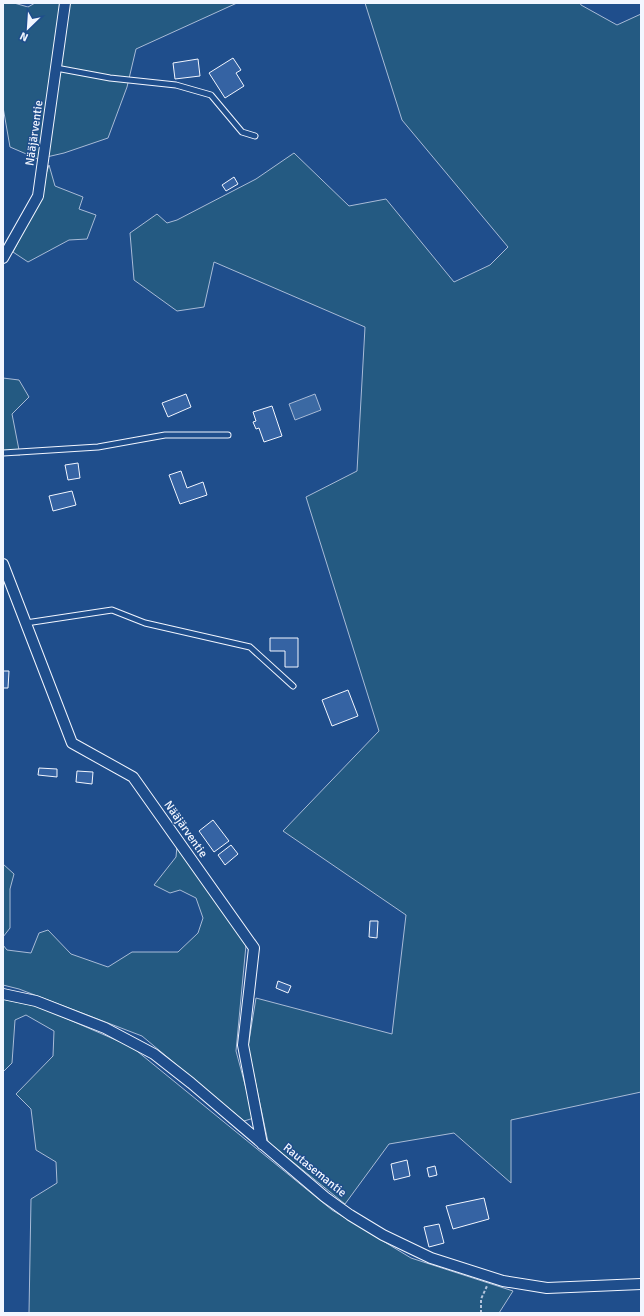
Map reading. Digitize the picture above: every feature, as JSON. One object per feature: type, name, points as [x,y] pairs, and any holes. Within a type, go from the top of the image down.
[{"type":"street","name":"Nääjärventie","points":[[3,258],[38,196],[65,3]]},
{"type":"street","name":"Nääjärventie","points":[[3,564],[72,743],[133,777],[254,948],[243,1045],[262,1144]]},
{"type":"street","name":"Rautasemantie","points":[[3,994],[36,1001],[105,1028],[154,1054],[325,1197],[382,1235],[430,1258],[491,1278],[547,1288],[641,1284]]},
{"type":"lane","points":[[56,68],[110,78],[176,85],[211,95],[242,132],[255,136]]},
{"type":"lane","points":[[3,453],[98,447],[165,435],[228,435]]},
{"type":"lane","points":[[26,623],[112,610],[145,623],[250,647],[293,686]]},
{"type":"path","points":[[481,1313],[481,1299],[491,1278]]},
{"type":"shaded area","points":[[3,3],[14,3],[28,7],[35,3],[237,3],[136,49],[127,87],[108,138],[64,153],[38,159],[10,147],[3,107]]},
{"type":"shaded area","points":[[365,3],[580,3],[581,5],[617,25],[641,14],[641,1092],[511,1120],[511,1183],[454,1133],[389,1144],[345,1204],[268,1142],[248,1047],[256,998],[392,1034],[406,915],[283,831],[379,731],[306,497],[357,471],[365,327],[214,262],[204,307],[177,311],[134,280],[130,233],[157,214],[167,223],[177,220],[256,179],[294,153],[349,206],[386,199],[454,282],[490,265],[508,247],[402,120]]},
{"type":"shaded area","points":[[49,165],[55,186],[83,197],[79,209],[96,215],[87,239],[69,240],[28,262],[13,252],[33,213]]},
{"type":"shaded area","points":[[3,378],[19,380],[29,397],[12,414],[20,455],[3,454]]},
{"type":"shaded area","points":[[315,394],[321,410],[295,420],[289,404]]},
{"type":"shaded area","points":[[177,846],[246,945],[236,1051],[254,1118],[244,1121],[142,1036],[19,989],[3,985],[3,945],[7,950],[31,953],[39,933],[48,930],[71,954],[108,967],[132,952],[178,952],[198,933],[203,918],[196,898],[180,890],[170,893],[154,885],[176,857]]},
{"type":"shaded area","points":[[3,864],[14,874],[10,889],[10,928],[3,937]]},
{"type":"shaded area","points":[[3,999],[40,1007],[132,1047],[332,1210],[411,1258],[513,1291],[499,1313],[29,1313],[31,1199],[57,1183],[56,1162],[36,1150],[31,1109],[16,1094],[53,1056],[54,1031],[26,1015],[15,1020],[12,1063],[3,1072]]},
{"type":"building","points":[[233,58],[241,70],[236,73],[244,86],[225,98],[209,73]]},
{"type":"building","points":[[198,59],[200,76],[175,79],[173,63]]},
{"type":"building","points":[[234,177],[238,184],[226,191],[222,185]]},
{"type":"building","points":[[186,394],[191,407],[168,417],[162,403]]},
{"type":"building","points":[[272,406],[282,436],[264,442],[259,428],[256,429],[253,422],[256,421],[253,412]]},
{"type":"building","points":[[78,463],[80,478],[68,480],[65,465]]},
{"type":"building","points":[[181,471],[187,488],[203,482],[207,495],[180,504],[169,475]]},
{"type":"building","points":[[72,491],[76,505],[53,511],[49,496]]},
{"type":"building","points":[[270,638],[298,638],[298,667],[285,667],[285,651],[270,651]]},
{"type":"building","points":[[3,671],[9,671],[8,688],[3,688]]},
{"type":"building","points":[[348,690],[358,716],[332,726],[322,700]]},
{"type":"building","points":[[39,768],[57,769],[57,777],[38,775]]},
{"type":"building","points":[[77,771],[93,772],[92,784],[76,782]]},
{"type":"building","points":[[213,820],[229,841],[214,852],[199,831]]},
{"type":"building","points":[[231,845],[238,854],[225,865],[218,855]]},
{"type":"building","points":[[370,921],[378,921],[377,938],[369,937]]},
{"type":"building","points":[[278,981],[291,986],[288,993],[276,988]]},
{"type":"building","points":[[407,1160],[410,1176],[394,1180],[391,1164]]},
{"type":"building","points":[[435,1166],[437,1175],[429,1177],[427,1168]]},
{"type":"building","points":[[484,1198],[489,1219],[453,1229],[446,1206]]},
{"type":"building","points":[[439,1224],[444,1243],[429,1247],[424,1227]]}]
